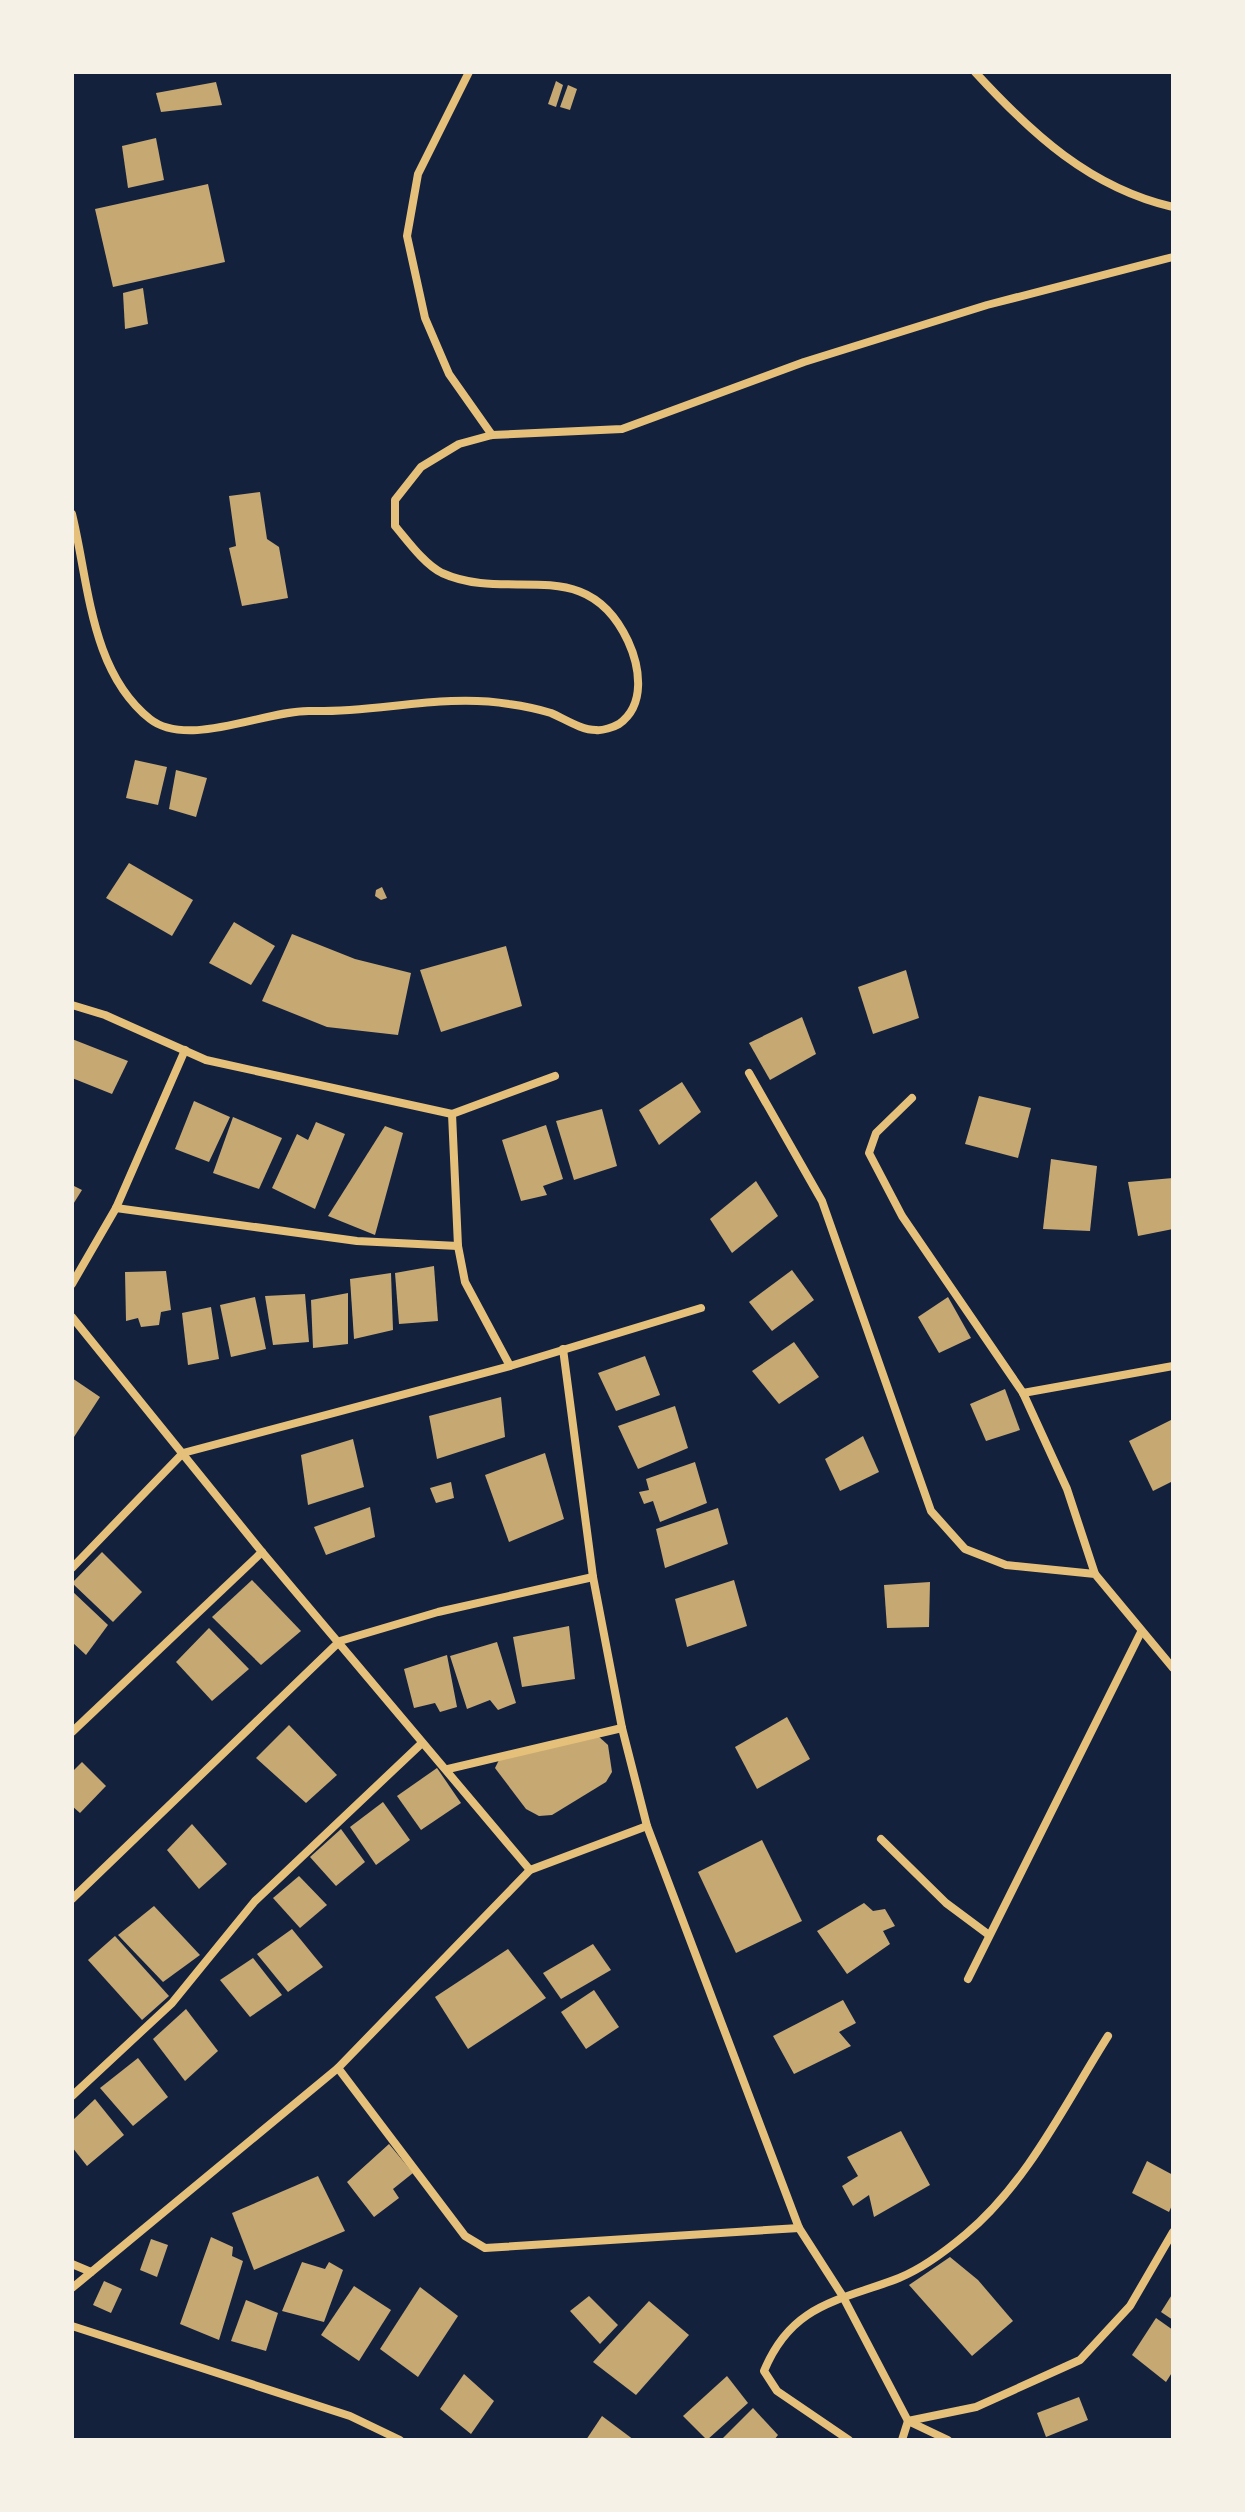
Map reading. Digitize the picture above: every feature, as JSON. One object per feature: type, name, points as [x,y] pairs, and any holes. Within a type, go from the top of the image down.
[{"type":"street","points":[[469,72],[418,174],[407,236],[425,318],[449,374],[492,435]]},
{"type":"street","points":[[975,72],[1056,151],[1097,179],[1173,207]]},
{"type":"street","points":[[72,514],[92,610],[110,669],[131,701],[154,722],[188,730],[216,728],[293,711],[338,712],[473,701],[547,712],[597,731],[618,725],[635,708],[639,682],[628,642],[607,610],[583,590],[549,582],[479,582],[440,572],[395,526],[395,500],[421,467],[459,444],[492,435],[622,429],[819,357],[987,305],[1173,257]]},
{"type":"street","points":[[72,1005],[206,1060],[452,1114],[555,1076]]},
{"type":"street","points":[[72,1284],[116,1208],[185,1050]]},
{"type":"street","points":[[749,1073],[822,1201],[931,1511],[965,1549],[1006,1565],[1095,1574]]},
{"type":"street","points":[[912,1098],[876,1133],[869,1153],[902,1216],[1023,1393],[1067,1489],[1095,1574],[1173,1668]]},
{"type":"street","points":[[452,1114],[458,1246],[465,1282],[510,1366]]},
{"type":"street","points":[[116,1208],[357,1241],[458,1246]]},
{"type":"street","points":[[72,1568],[183,1453],[510,1366],[701,1308]]},
{"type":"street","points":[[72,1317],[262,1552],[530,1870]]},
{"type":"street","points":[[563,1349],[593,1577],[622,1728],[647,1826],[799,2228],[842,2295],[908,2421],[948,2440]]},
{"type":"street","points":[[1023,1393],[1173,1366]]},
{"type":"street","points":[[72,1732],[262,1552]]},
{"type":"street","points":[[72,1899],[340,1641],[438,1612],[593,1577]]},
{"type":"street","points":[[968,1979],[1141,1632]]},
{"type":"street","points":[[448,1769],[622,1728]]},
{"type":"street","points":[[72,2096],[172,2003],[255,1901],[422,1743]]},
{"type":"street","points":[[72,2288],[338,2068],[530,1870],[647,1826]]},
{"type":"street","points":[[881,1839],[946,1903],[989,1935]]},
{"type":"street","points":[[849,2440],[777,2391],[764,2371],[804,2314],[842,2295],[901,2277],[964,2236],[1007,2197],[1108,2036]]},
{"type":"street","points":[[338,2068],[465,2236],[485,2248],[799,2228]]},
{"type":"street","points":[[908,2421],[976,2407],[1080,2360],[1130,2306],[1173,2232]]},
{"type":"street","points":[[72,2264],[91,2272]]},
{"type":"street","points":[[72,2326],[350,2416],[400,2440]]},
{"type":"street","points":[[902,2440],[908,2421]]},
{"type":"building","points":[[556,81],[563,85],[556,107],[548,104]]},
{"type":"building","points":[[216,82],[222,105],[161,112],[156,93]]},
{"type":"building","points":[[568,85],[577,89],[570,110],[560,107]]},
{"type":"building","points":[[156,138],[164,180],[128,188],[122,146]]},
{"type":"building","points":[[208,184],[225,262],[113,287],[95,209]]},
{"type":"building","points":[[143,288],[148,324],[125,329],[123,293]]},
{"type":"building","points":[[260,492],[267,539],[279,547],[288,598],[242,606],[229,548],[236,546],[229,496]]},
{"type":"building","points":[[135,760],[167,767],[158,805],[126,798]]},
{"type":"building","points":[[176,770],[207,778],[196,817],[169,809]]},
{"type":"building","points":[[129,863],[193,900],[172,936],[106,898]]},
{"type":"building","points":[[382,887],[387,898],[381,900],[375,896],[376,890]]},
{"type":"building","points":[[234,922],[275,946],[251,985],[209,963]]},
{"type":"building","points":[[292,934],[355,959],[411,973],[398,1035],[327,1027],[262,1001]]},
{"type":"building","points":[[506,946],[522,1006],[441,1032],[420,970]]},
{"type":"building","points":[[906,970],[919,1018],[873,1034],[858,987]]},
{"type":"building","points":[[802,1017],[816,1054],[770,1080],[749,1043]]},
{"type":"building","points":[[72,1039],[128,1061],[112,1094],[72,1078]]},
{"type":"building","points":[[682,1082],[701,1112],[659,1145],[639,1110]]},
{"type":"building","points":[[979,1096],[1031,1108],[1018,1158],[965,1144]]},
{"type":"building","points":[[194,1101],[230,1117],[209,1162],[175,1149]]},
{"type":"building","points":[[602,1109],[617,1166],[574,1180],[556,1121]]},
{"type":"building","points":[[233,1117],[282,1138],[259,1189],[213,1173]]},
{"type":"building","points":[[316,1122],[345,1134],[315,1209],[272,1188],[297,1134],[308,1140]]},
{"type":"building","points":[[546,1125],[563,1179],[543,1186],[547,1195],[521,1201],[502,1140]]},
{"type":"building","points":[[385,1126],[403,1133],[375,1235],[328,1216]]},
{"type":"building","points":[[1051,1159],[1097,1166],[1090,1231],[1043,1229]]},
{"type":"building","points":[[1173,1178],[1173,1229],[1138,1236],[1128,1182]]},
{"type":"building","points":[[756,1181],[778,1216],[732,1253],[710,1219]]},
{"type":"building","points":[[72,1185],[82,1190],[72,1206]]},
{"type":"building","points":[[434,1266],[438,1321],[399,1324],[395,1273]]},
{"type":"building","points":[[792,1270],[814,1300],[772,1331],[749,1302]]},
{"type":"building","points":[[166,1271],[171,1310],[161,1312],[159,1325],[141,1327],[138,1318],[126,1321],[125,1272]]},
{"type":"building","points":[[391,1273],[393,1330],[354,1339],[350,1279]]},
{"type":"building","points":[[348,1293],[348,1344],[313,1348],[311,1300]]},
{"type":"building","points":[[305,1294],[309,1342],[273,1345],[265,1296]]},
{"type":"building","points":[[255,1297],[266,1349],[231,1357],[220,1305]]},
{"type":"building","points":[[948,1297],[971,1338],[939,1353],[918,1317]]},
{"type":"building","points":[[211,1307],[219,1359],[188,1365],[182,1313]]},
{"type":"building","points":[[794,1342],[819,1377],[779,1404],[752,1371]]},
{"type":"building","points":[[645,1356],[660,1395],[616,1411],[598,1373]]},
{"type":"building","points":[[72,1378],[100,1397],[72,1440]]},
{"type":"building","points":[[1005,1389],[1020,1430],[986,1441],[970,1404]]},
{"type":"building","points":[[501,1397],[505,1437],[437,1459],[429,1416]]},
{"type":"building","points":[[675,1406],[688,1448],[638,1469],[618,1426]]},
{"type":"building","points":[[1173,1419],[1173,1481],[1153,1491],[1129,1441]]},
{"type":"building","points":[[863,1436],[879,1472],[840,1491],[825,1459]]},
{"type":"building","points":[[353,1439],[364,1487],[308,1505],[301,1455]]},
{"type":"building","points":[[545,1453],[564,1519],[509,1542],[485,1475]]},
{"type":"building","points":[[695,1462],[707,1503],[660,1522],[653,1501],[644,1504],[639,1492],[649,1490],[646,1479]]},
{"type":"building","points":[[451,1482],[454,1498],[436,1503],[430,1488]]},
{"type":"building","points":[[370,1507],[375,1537],[326,1555],[314,1527]]},
{"type":"building","points":[[718,1508],[728,1544],[665,1568],[656,1529]]},
{"type":"building","points":[[102,1552],[142,1592],[113,1622],[72,1583]]},
{"type":"building","points":[[252,1580],[301,1631],[261,1665],[212,1617]]},
{"type":"building","points":[[734,1580],[747,1626],[687,1647],[675,1599]]},
{"type":"building","points":[[930,1582],[929,1627],[887,1628],[884,1585]]},
{"type":"building","points":[[72,1591],[108,1625],[86,1655],[72,1642]]},
{"type":"building","points":[[569,1626],[575,1679],[522,1687],[513,1637]]},
{"type":"building","points":[[209,1628],[249,1669],[212,1701],[176,1662]]},
{"type":"building","points":[[497,1642],[516,1703],[498,1710],[490,1700],[467,1709],[450,1656]]},
{"type":"building","points":[[447,1655],[457,1707],[440,1712],[435,1703],[414,1708],[404,1669]]},
{"type":"building","points":[[787,1717],[810,1759],[757,1789],[735,1747]]},
{"type":"building","points":[[289,1725],[337,1775],[306,1803],[256,1758]]},
{"type":"building","points":[[597,1735],[608,1745],[612,1772],[606,1782],[552,1815],[539,1816],[526,1809],[495,1768],[499,1760]]},
{"type":"building","points":[[82,1762],[106,1786],[80,1813],[72,1806],[72,1772]]},
{"type":"building","points":[[437,1768],[461,1803],[421,1830],[397,1796]]},
{"type":"building","points":[[383,1802],[410,1840],[376,1865],[350,1827]]},
{"type":"building","points":[[192,1824],[227,1864],[199,1889],[167,1850]]},
{"type":"building","points":[[341,1829],[365,1862],[336,1886],[310,1857]]},
{"type":"building","points":[[762,1840],[802,1921],[736,1953],[698,1872]]},
{"type":"building","points":[[299,1876],[327,1905],[300,1928],[273,1898]]},
{"type":"building","points":[[864,1903],[873,1911],[885,1909],[895,1926],[883,1931],[890,1944],[847,1974],[817,1931]]},
{"type":"building","points":[[154,1906],[200,1955],[163,1982],[118,1935]]},
{"type":"building","points":[[292,1929],[323,1967],[288,1992],[257,1954]]},
{"type":"building","points":[[115,1936],[169,1996],[142,2020],[88,1960]]},
{"type":"building","points":[[593,1944],[611,1970],[561,1999],[543,1973]]},
{"type":"building","points":[[508,1949],[546,1998],[468,2049],[435,1997]]},
{"type":"building","points":[[253,1958],[282,1995],[250,2017],[220,1980]]},
{"type":"building","points":[[594,1990],[619,2027],[586,2049],[561,2012]]},
{"type":"building","points":[[843,2000],[856,2023],[839,2032],[851,2046],[794,2074],[773,2036]]},
{"type":"building","points":[[186,2009],[218,2051],[185,2081],[153,2039]]},
{"type":"building","points":[[138,2058],[168,2097],[133,2126],[100,2088]]},
{"type":"building","points":[[95,2099],[124,2135],[87,2166],[72,2147],[72,2121]]},
{"type":"building","points":[[901,2131],[930,2185],[874,2217],[869,2195],[853,2206],[842,2186],[858,2176],[847,2157]]},
{"type":"building","points":[[389,2144],[413,2173],[393,2189],[399,2198],[374,2217],[347,2182]]},
{"type":"building","points":[[1147,2161],[1173,2175],[1173,2203],[1169,2212],[1132,2193]]},
{"type":"building","points":[[318,2176],[345,2231],[254,2270],[232,2213]]},
{"type":"building","points":[[211,2237],[233,2247],[232,2256],[243,2261],[219,2340],[180,2324]]},
{"type":"building","points":[[151,2239],[168,2245],[157,2277],[140,2270]]},
{"type":"building","points":[[950,2257],[978,2280],[1013,2321],[972,2356],[909,2285]]},
{"type":"building","points":[[302,2262],[325,2269],[329,2262],[343,2270],[324,2322],[282,2311]]},
{"type":"building","points":[[104,2281],[122,2289],[111,2313],[93,2305]]},
{"type":"building","points":[[354,2286],[391,2310],[359,2361],[321,2335]]},
{"type":"building","points":[[420,2287],[458,2316],[418,2377],[380,2349]]},
{"type":"building","points":[[1173,2293],[1173,2320],[1161,2312]]},
{"type":"building","points":[[589,2296],[618,2325],[600,2344],[570,2311]]},
{"type":"building","points":[[246,2300],[278,2313],[266,2351],[231,2341]]},
{"type":"building","points":[[649,2301],[689,2335],[636,2395],[593,2362]]},
{"type":"building","points":[[1156,2318],[1173,2330],[1173,2371],[1166,2382],[1132,2355]]},
{"type":"building","points":[[464,2374],[494,2401],[471,2434],[440,2409]]},
{"type":"building","points":[[727,2376],[748,2403],[707,2440],[683,2416]]},
{"type":"building","points":[[1079,2397],[1088,2420],[1046,2437],[1037,2413]]},
{"type":"building","points":[[753,2408],[778,2435],[774,2440],[721,2440]]},
{"type":"building","points":[[602,2416],[634,2440],[586,2440]]}]
